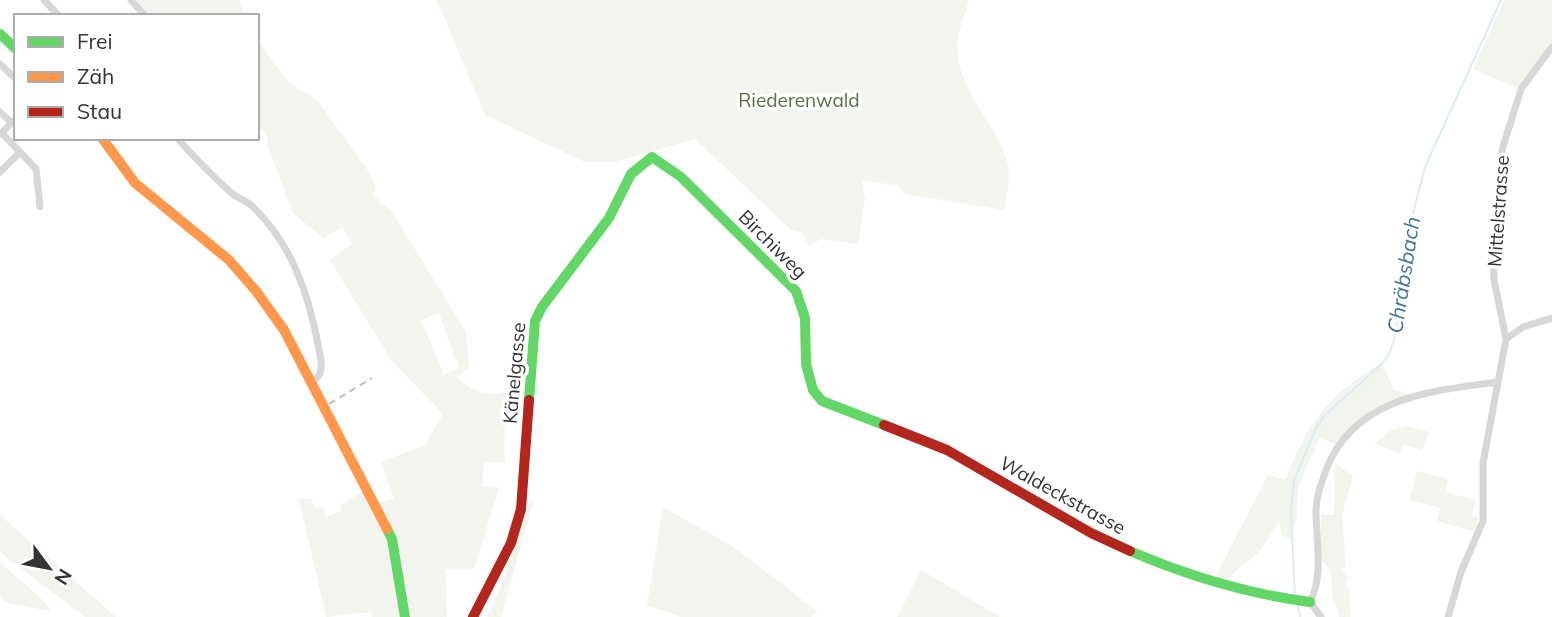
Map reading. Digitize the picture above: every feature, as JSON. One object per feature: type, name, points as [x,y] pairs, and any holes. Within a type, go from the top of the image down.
[{"type":"street","points":[[44,0],[57,14]]},
{"type":"street","points":[[131,0],[143,14]]},
{"type":"street","points":[[0,34],[14,47]]},
{"type":"street","name":"Mittelstrasse","points":[[1448,617],[1461,572],[1484,516],[1483,463],[1506,339],[1494,280],[1493,251],[1500,162],[1521,89],[1552,47]]},
{"type":"street","points":[[0,64],[14,77]]},
{"type":"street","points":[[0,112],[14,121],[1,134],[36,169],[40,207]]},
{"type":"street","points":[[103,140],[135,183],[206,239],[247,280],[284,330],[394,545],[405,617]]},
{"type":"street","points":[[179,140],[234,194],[252,206],[288,250],[299,272],[314,321],[322,368],[319,377],[312,382]]},
{"type":"street","points":[[0,172],[20,152]]},
{"type":"street","name":"Birchiweg","points":[[648,157],[659,160],[681,177],[796,291],[805,311],[811,390]]},
{"type":"street","name":"Känelgasse","points":[[473,617],[511,543],[521,509],[535,321],[547,297],[607,221],[636,166],[648,157]]},
{"type":"street","points":[[1506,339],[1524,327],[1552,318]]},
{"type":"street","points":[[1321,617],[1301,601],[1316,584],[1318,492],[1332,457],[1350,432],[1380,407],[1426,394],[1497,385]]},
{"type":"street","name":"Waldeckstrasse","points":[[811,390],[829,405],[947,450],[1046,509],[1112,543],[1180,570],[1301,601]]},
{"type":"green space","points":[[134,0],[239,0],[244,14],[147,14]]},
{"type":"green space","name":"Riederenwald","points":[[437,0],[969,0],[957,41],[959,63],[970,92],[1007,161],[1009,179],[1004,210],[905,194],[899,186],[862,180],[865,199],[858,244],[821,239],[809,245],[801,232],[791,230],[695,139],[614,162],[585,162],[485,115]]},
{"type":"green space","points":[[1504,0],[1552,0],[1552,43],[1520,89],[1473,69]]},
{"type":"green space","points":[[259,42],[288,82],[317,100],[371,175],[376,190],[372,194],[392,212],[466,332],[469,368],[457,377],[474,390],[491,394],[530,385],[529,407],[504,407],[505,462],[484,462],[482,486],[499,488],[474,569],[445,569],[447,617],[407,617],[401,567],[378,504],[394,498],[381,462],[425,445],[443,414],[391,360],[330,260],[352,244],[342,227],[324,238],[293,213],[268,146],[267,134],[259,127]],"holes":[[[439,313],[459,368],[444,375],[421,320]]]},
{"type":"green space","points":[[1382,363],[1394,390],[1415,395],[1371,412],[1353,426],[1337,445],[1320,437],[1298,487],[1297,516],[1290,539],[1282,535],[1279,523],[1258,553],[1238,568],[1227,582],[1215,578],[1268,475],[1285,480],[1303,442],[1322,412],[1347,387]]},
{"type":"green space","points":[[1407,426],[1429,432],[1422,450],[1403,444],[1400,454],[1375,444],[1391,430]]},
{"type":"green space","points":[[1335,463],[1353,476],[1342,515],[1346,567],[1342,568],[1348,579],[1345,584],[1349,589],[1350,617],[1339,617],[1332,595],[1331,574],[1320,560],[1321,515],[1334,515]]},
{"type":"green space","points":[[1417,471],[1448,479],[1445,492],[1476,500],[1470,522],[1473,516],[1479,518],[1475,532],[1437,521],[1440,508],[1409,500]]},
{"type":"green space","points":[[364,490],[392,546],[402,617],[372,617],[371,612],[326,617],[299,499],[311,499],[315,509],[323,508],[326,517],[341,511],[340,506]]},
{"type":"green space","points":[[534,499],[501,617],[487,617],[506,574],[525,508]]},
{"type":"green space","points":[[663,507],[732,546],[817,611],[811,617],[681,617],[647,605]]},
{"type":"green space","points":[[0,515],[116,617],[85,617],[5,556],[0,551]]},
{"type":"green space","points":[[0,562],[36,594],[50,611],[7,603],[0,596]]},
{"type":"green space","points":[[921,570],[1000,617],[897,617]]},
{"type":"waterway","name":"Chräbsbach","points":[[1295,597],[1291,512],[1294,481],[1315,430],[1325,415],[1383,363],[1390,352],[1396,334],[1404,249],[1425,167],[1501,0]]},
{"type":"waterway","name":"Chräbsbach","points":[[1298,605],[1300,617]]},
{"type":"railway","points":[[329,404],[372,378]]},
{"type":"traffic: fast","points":[[0,34],[14,47]]},
{"type":"traffic: fast","points":[[529,400],[535,321],[542,307],[609,218],[631,174],[652,157],[681,177],[796,291],[805,318],[806,364],[813,390],[822,401],[884,425]]},
{"type":"traffic: fast","points":[[387,529],[392,539],[405,617]]},
{"type":"traffic: fast","points":[[1130,551],[1218,582],[1310,602]]},
{"type":"traffic: slow","points":[[103,140],[135,183],[229,260],[256,291],[284,330],[387,529]]},
{"type":"traffic: jam","points":[[473,617],[511,543],[521,509],[529,400]]},
{"type":"traffic: jam","points":[[884,425],[947,450],[1091,533],[1130,551]]}]
